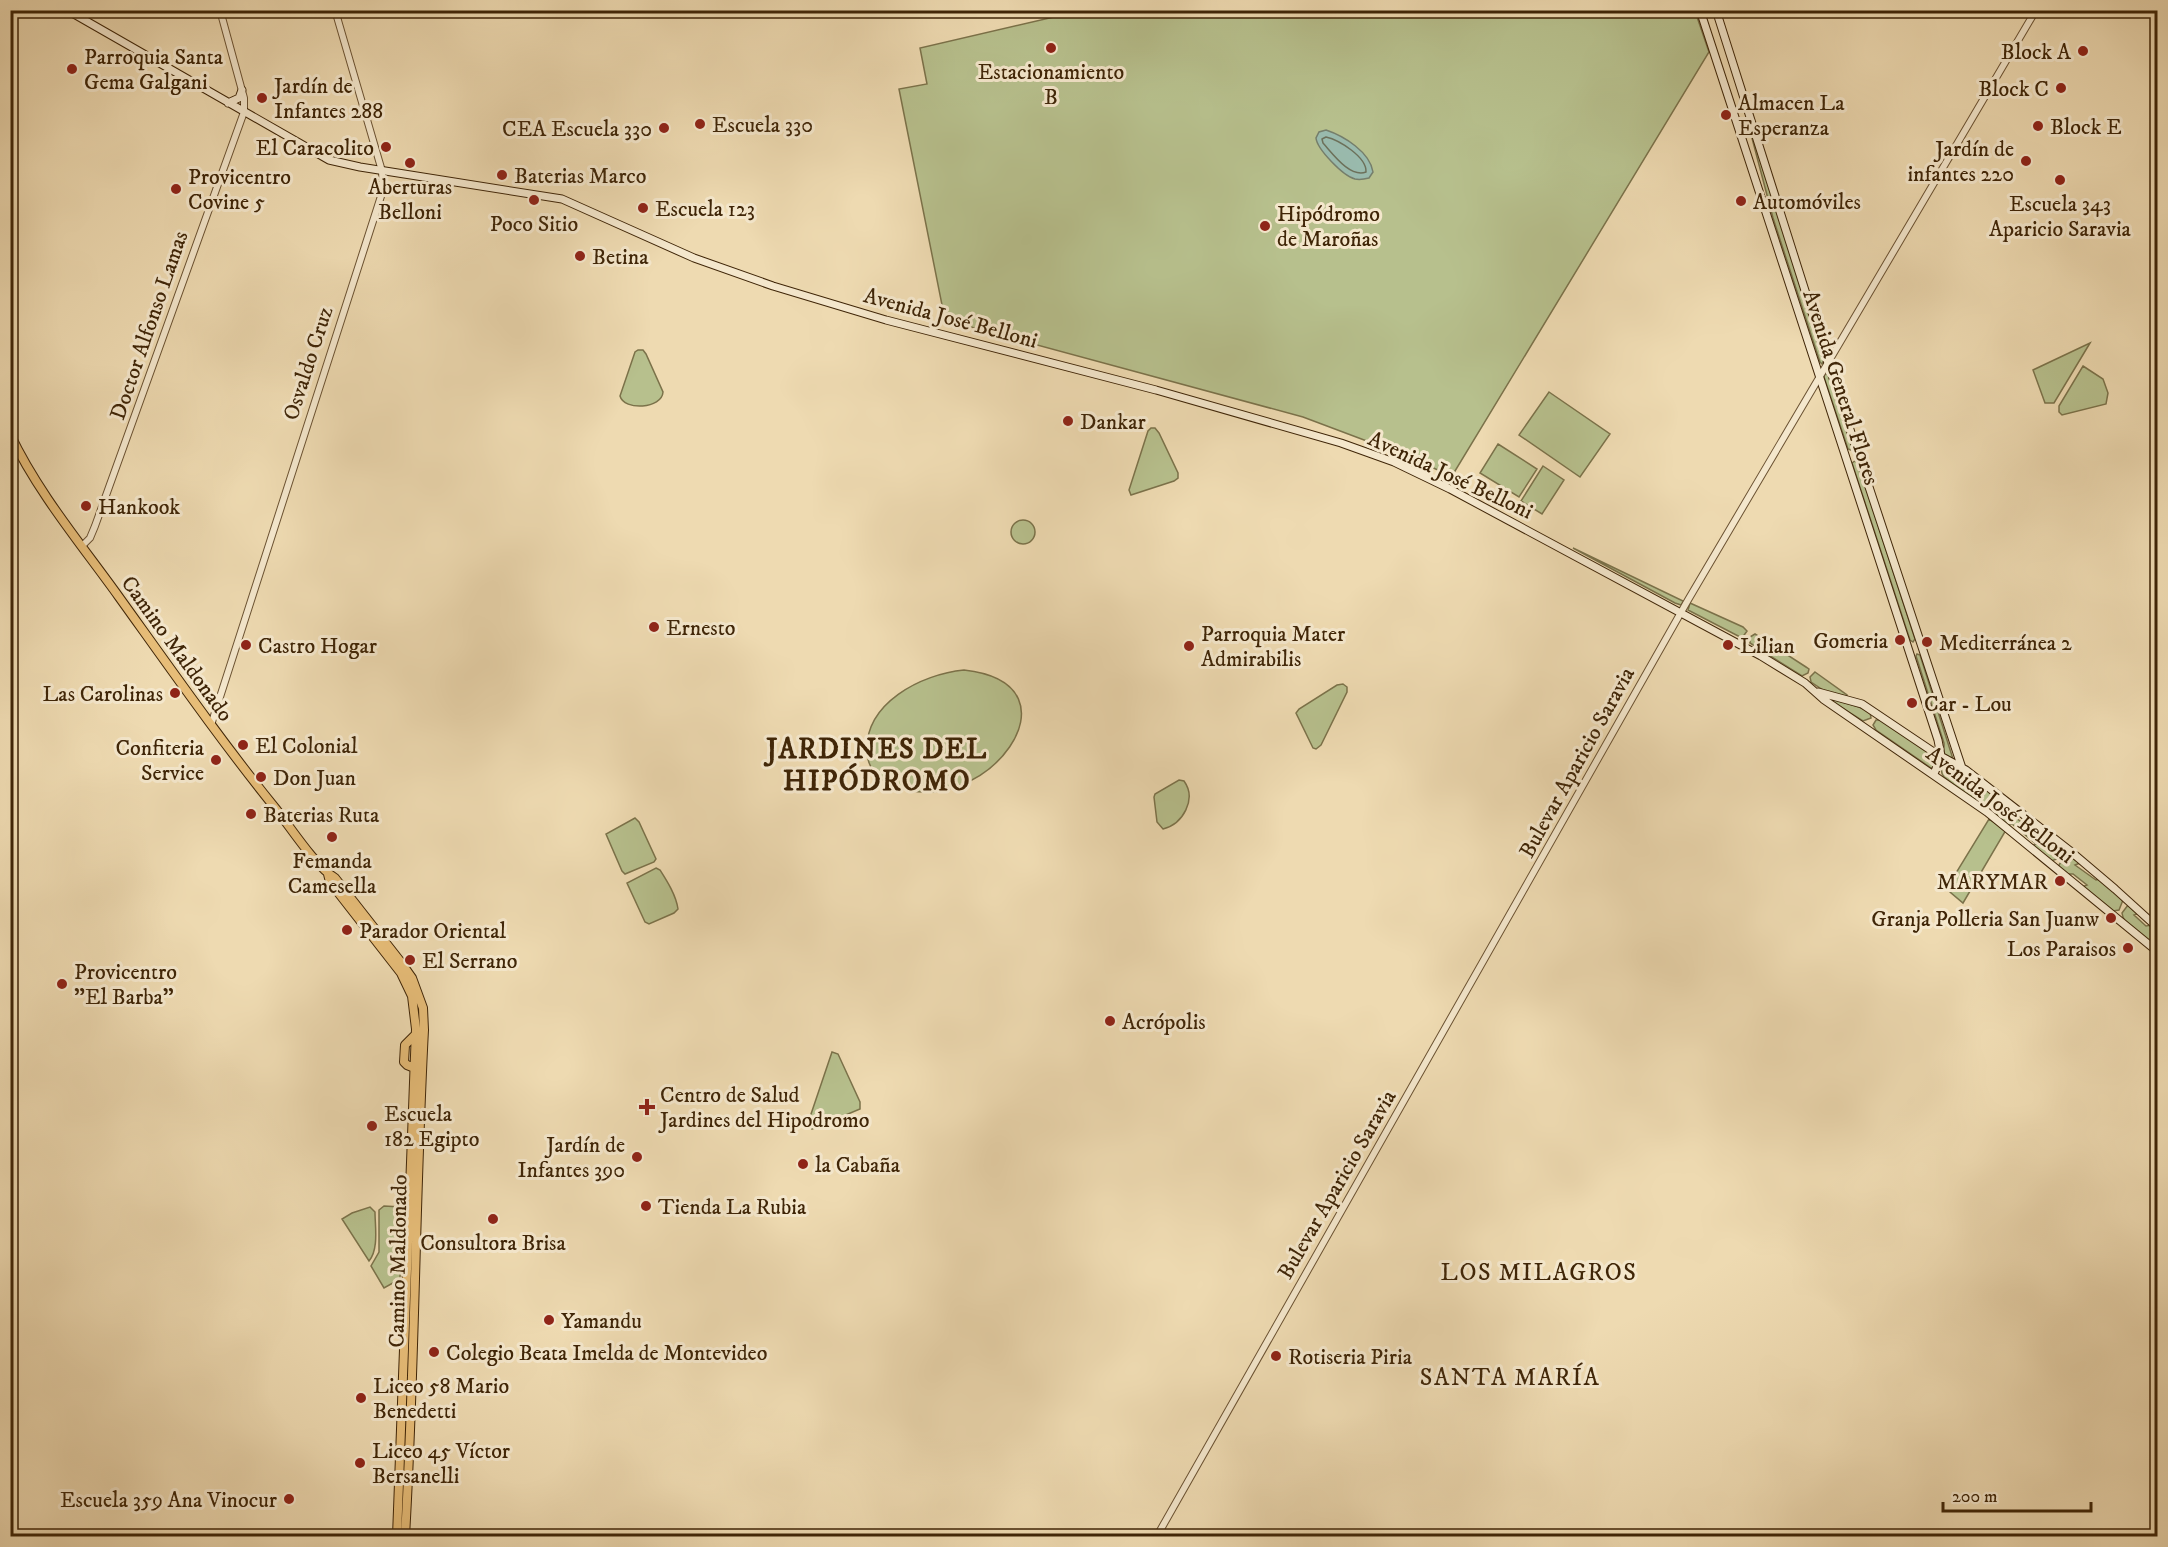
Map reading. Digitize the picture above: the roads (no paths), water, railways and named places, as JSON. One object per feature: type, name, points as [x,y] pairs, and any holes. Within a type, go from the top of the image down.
[{"type":"main road","name":"Avenida José Belloni","points":[[67,10],[329,160],[381,171],[562,199],[694,258],[773,286],[886,320],[1156,390],[1341,443],[1394,462],[1440,484],[1761,656],[1817,692],[1823,699],[1987,812],[2157,952]]},
{"type":"main road","name":"Avenida General Flores","points":[[1700,10],[1911,655],[1941,756]]},
{"type":"main road","name":"Avenida General Flores","points":[[1716,10],[1828,363],[1962,768]]},
{"type":"main road","points":[[227,103],[236,101],[242,90]]},
{"type":"main road","name":"Camino Maldonado","points":[[10,434],[35,478],[211,725],[328,874],[335,879],[388,944],[417,988],[424,1019],[408,1188],[405,1347],[397,1536]]},
{"type":"main road","name":"Avenida José Belloni","points":[[1817,692],[1862,704],[1962,768],[2069,850],[2157,928]]},
{"type":"main road","points":[[1934,774],[1941,756]]},
{"type":"main road","name":"Camino Maldonado","points":[[328,874],[330,882],[401,973],[410,990],[414,1004],[415,1035],[406,1042],[404,1056],[405,1064],[418,1069]]},
{"type":"main road","name":"Camino Maldonado","points":[[405,1536],[411,1428],[418,1069]]},
{"type":"street","points":[[220,10],[244,98],[244,112]]},
{"type":"street","name":"Osvaldo Cruz","points":[[211,725],[383,190],[381,171],[335,10]]},
{"type":"street","name":"Bulevar Aparicio Saravia","points":[[1157,1536],[1681,612],[2036,10]]},
{"type":"street","name":"Doctor Alfonso Lamas","points":[[82,546],[90,538],[109,488],[244,112]]},
{"type":"water","points":[[1326,130],[1341,136],[1362,152],[1373,172],[1369,178],[1350,177],[1331,162],[1317,143],[1316,138],[1319,132]]},
{"type":"waterway","points":[[10,1531],[19,1536]]},
{"type":"place","name":"Estacionamiento B","points":[[1051,48]]},
{"type":"place","name":"Block A","points":[[2083,51]]},
{"type":"place","name":"Parroquia Santa Gema Galgani","points":[[72,69]]},
{"type":"place","name":"Block C","points":[[2061,88]]},
{"type":"place","name":"Jardín de Infantes 288","points":[[262,98]]},
{"type":"place","name":"Almacen La Esperanza","points":[[1726,115]]},
{"type":"place","name":"Escuela 330","points":[[700,124]]},
{"type":"place","name":"Block E","points":[[2038,126]]},
{"type":"place","name":"CEA Escuela 330","points":[[664,128]]},
{"type":"place","name":"El Caracolito","points":[[386,147]]},
{"type":"place","name":"Jardín de infantes 220","points":[[2026,161]]},
{"type":"place","name":"Aberturas Belloni","points":[[410,163]]},
{"type":"place","name":"Baterias Marco","points":[[502,175]]},
{"type":"place","name":"Escuela 343 Aparicio Saravia","points":[[2060,180]]},
{"type":"place","name":"Provicentro Covine 5","points":[[176,189]]},
{"type":"place","name":"Poco Sitio","points":[[534,200]]},
{"type":"place","name":"Automóviles","points":[[1741,201]]},
{"type":"place","name":"Escuela 123","points":[[643,208]]},
{"type":"place","name":"Hipódromo de Maroñas","points":[[1265,226]]},
{"type":"place","name":"Betina","points":[[580,256]]},
{"type":"place","name":"Dankar","points":[[1068,421]]},
{"type":"place","name":"Hankook","points":[[86,506]]},
{"type":"place","name":"Ernesto","points":[[654,627]]},
{"type":"place","name":"Gomeria","points":[[1900,640]]},
{"type":"place","name":"Mediterránea 2","points":[[1927,642]]},
{"type":"place","name":"Castro Hogar","points":[[246,645]]},
{"type":"place","name":"Lilian","points":[[1728,645]]},
{"type":"place","name":"Parroquia Mater Admirabilis","points":[[1189,646]]},
{"type":"place","name":"Las Carolinas","points":[[175,693]]},
{"type":"place","name":"Car - Lou","points":[[1912,703]]},
{"type":"place","name":"El Colonial","points":[[243,745]]},
{"type":"place","name":"Confiteria Service","points":[[216,760]]},
{"type":"place","name":"Don Juan","points":[[261,777]]},
{"type":"place","name":"Baterias Ruta","points":[[251,814]]},
{"type":"place","name":"Femanda Camesella","points":[[332,837]]},
{"type":"place","name":"MARYMAR","points":[[2060,881]]},
{"type":"place","name":"Granja Polleria San Juanw","points":[[2111,918]]},
{"type":"place","name":"Parador Oriental","points":[[347,930]]},
{"type":"place","name":"Los Paraisos","points":[[2128,948]]},
{"type":"place","name":"El Serrano","points":[[410,960]]},
{"type":"place","name":"Provicentro \"El Barba\"","points":[[62,984]]},
{"type":"place","name":"Acrópolis","points":[[1110,1021]]},
{"type":"place","name":"Centro de Salud Jardines del Hipodromo","points":[[647,1107]]},
{"type":"place","name":"Escuela 182 Egipto","points":[[372,1126]]},
{"type":"place","name":"Jardín de Infantes 390","points":[[637,1157]]},
{"type":"place","name":"la Cabaña","points":[[803,1164]]},
{"type":"place","name":"Tienda La Rubia","points":[[646,1206]]},
{"type":"place","name":"Consultora Brisa","points":[[493,1219]]},
{"type":"place","name":"Yamandu","points":[[549,1320]]},
{"type":"place","name":"Colegio Beata Imelda de Montevideo","points":[[434,1352]]},
{"type":"place","name":"Rotiseria Piria","points":[[1276,1356]]},
{"type":"place","name":"Liceo 58 Mario Benedetti","points":[[361,1398]]},
{"type":"place","name":"Liceo 45 Víctor Bersanelli","points":[[360,1463]]},
{"type":"place","name":"Escuela 359 Ana Vinocur","points":[[289,1499]]},
{"type":"district","name":"JARDINES DEL HIPÓDROMO","points":[[877,764]]},
{"type":"district","name":"LOS MILAGROS","points":[[1539,1272]]},
{"type":"district","name":"SANTA MARÍA","points":[[1510,1377]]}]
